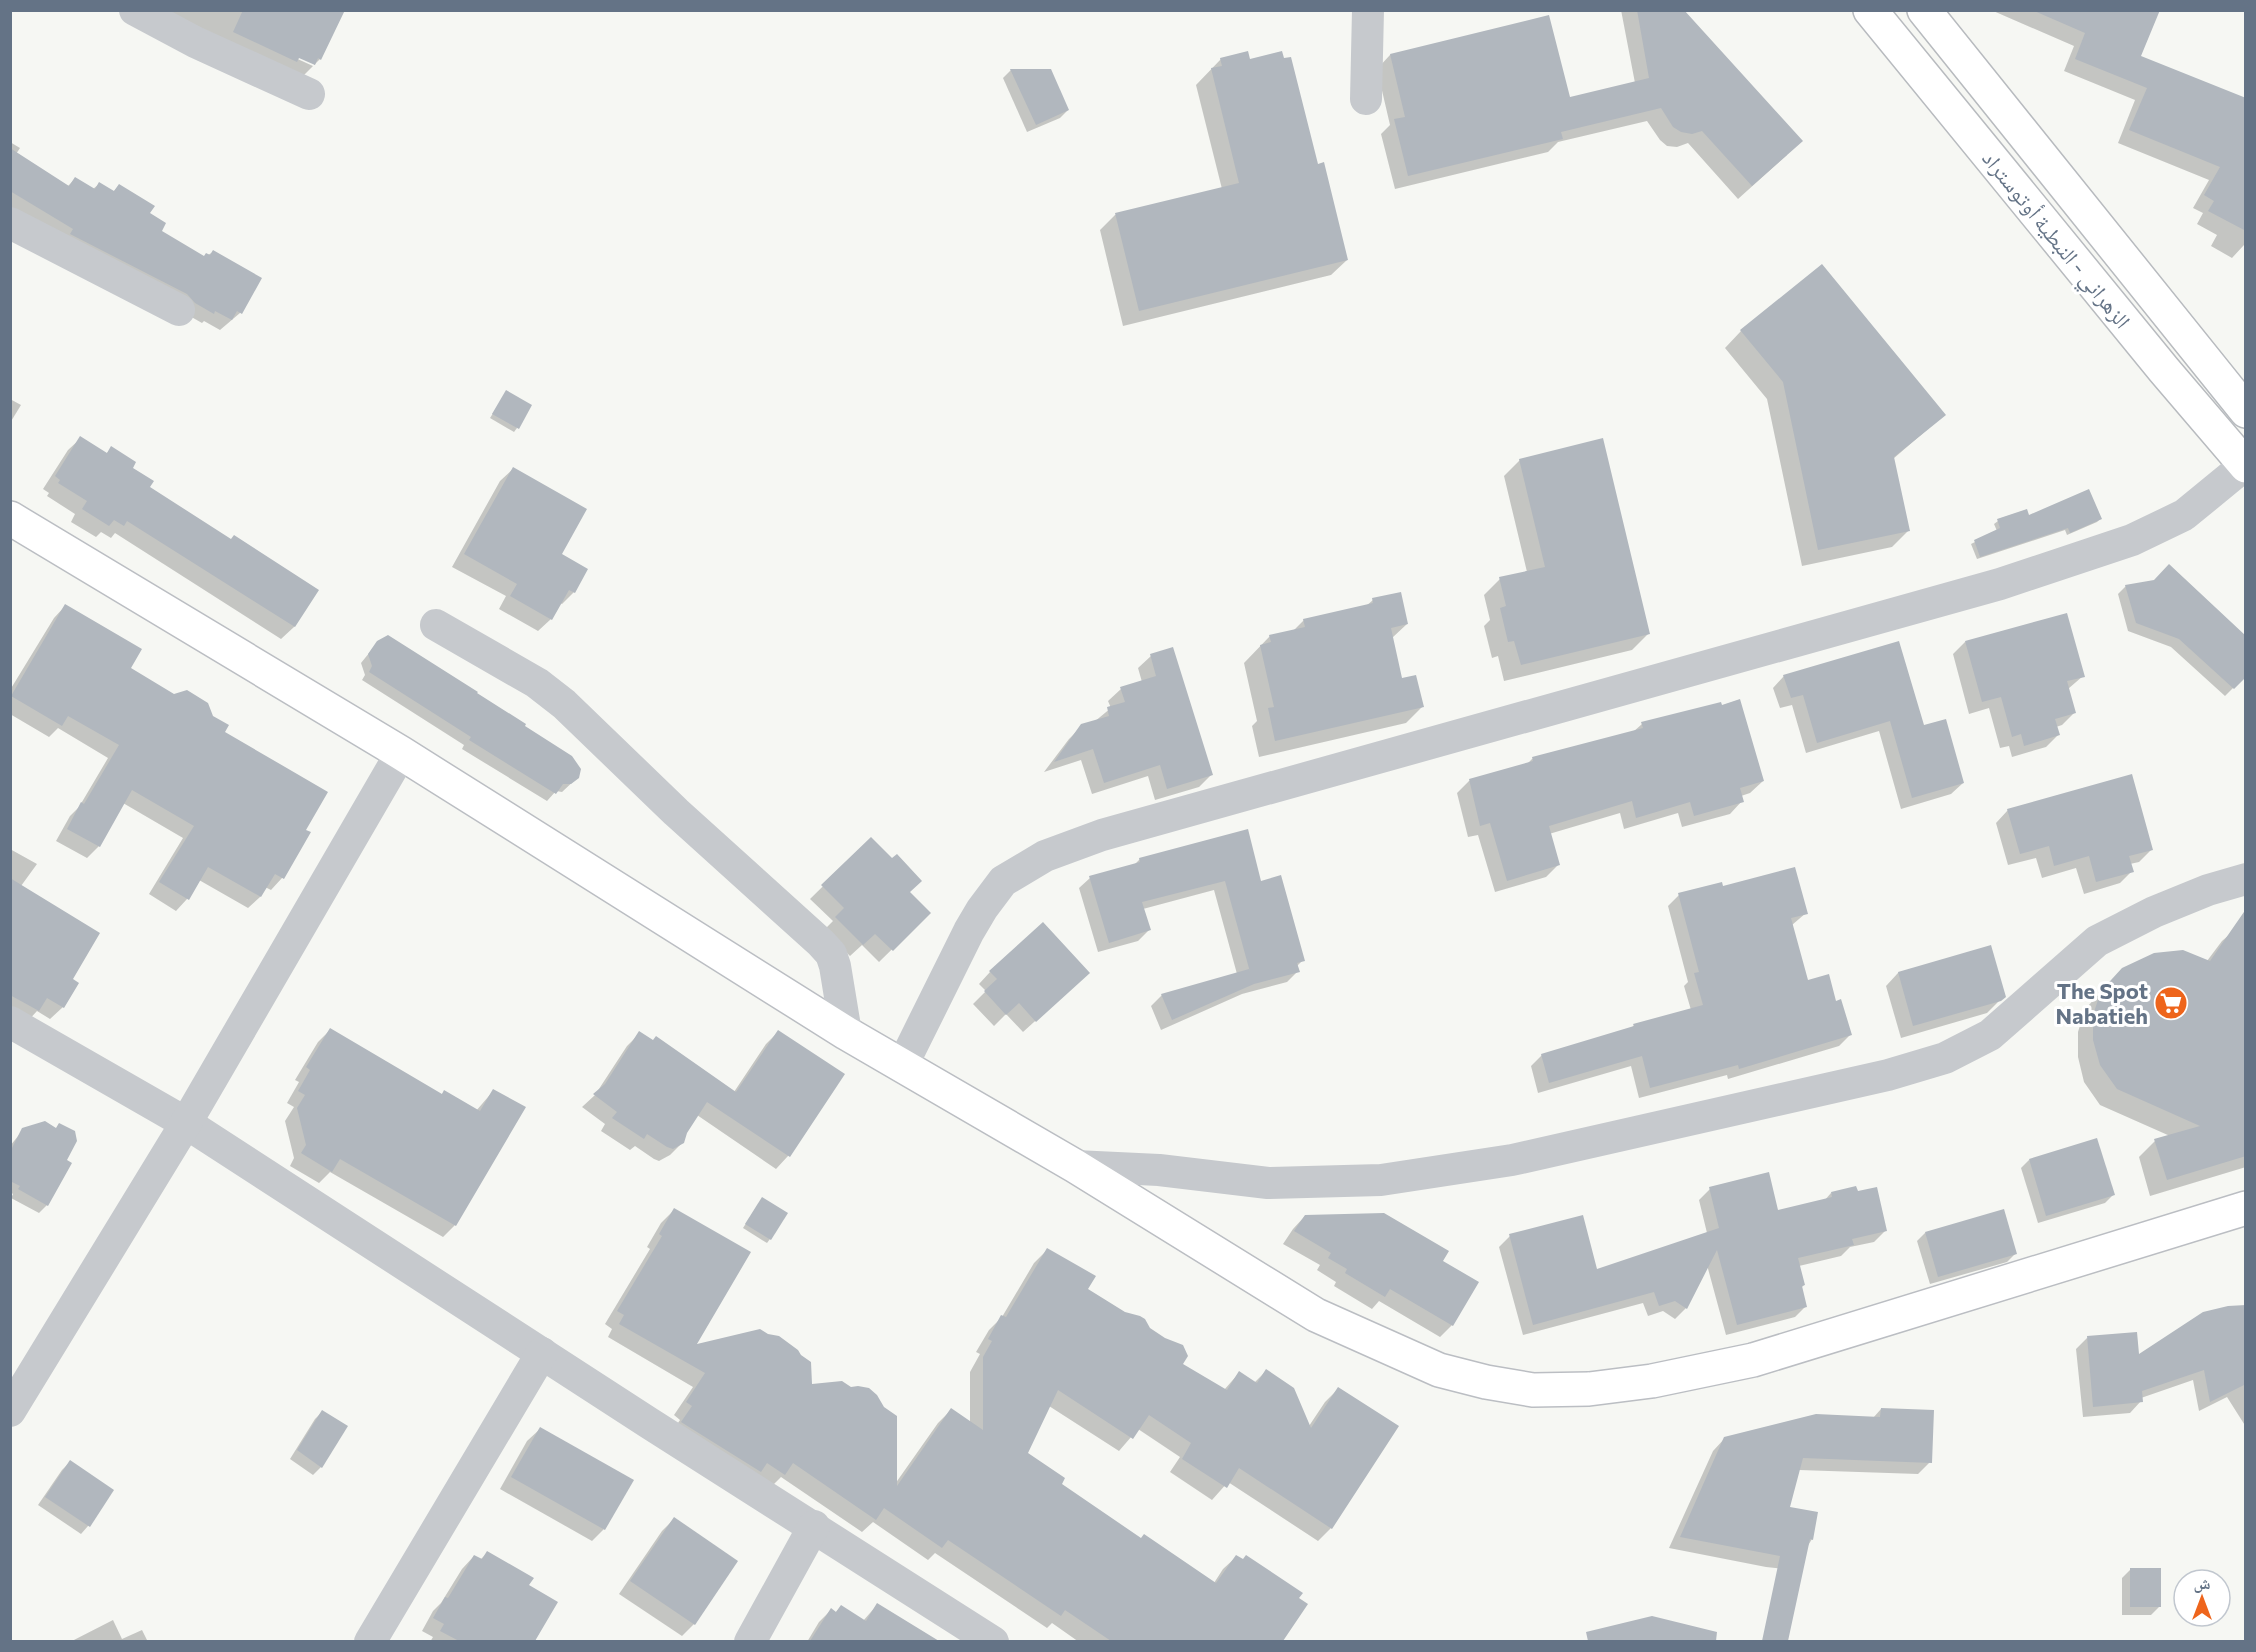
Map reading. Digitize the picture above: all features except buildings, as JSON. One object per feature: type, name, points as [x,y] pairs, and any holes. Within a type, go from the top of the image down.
[{"type":"main road","name":"الزهراني - النبطية أوتوستراد","points":[[1870,10],[2245,466]]},
{"type":"main road","name":"الزهراني - النبطية أوتوستراد","points":[[1924,10],[2246,411]]},
{"type":"main road","points":[[10,518],[401,753],[846,1033],[1075,1166],[1316,1315],[1439,1370],[1486,1382],[1533,1390],[1589,1389],[1652,1381],[1753,1360],[2246,1208]]},
{"type":"street","points":[[135,10],[195,42],[309,94]]},
{"type":"street","points":[[1366,99],[1368,10]]},
{"type":"street","points":[[10,223],[179,310]]},
{"type":"street","points":[[902,1066],[982,909],[1003,881],[1045,856],[1113,832],[2000,584],[2132,540],[2184,515],[2245,466]]},
{"type":"street","points":[[436,625],[537,683],[564,704],[676,812],[821,943],[831,954],[835,966],[846,1033]]},
{"type":"street","points":[[10,1411],[186,1123],[401,753]]},
{"type":"street","points":[[1075,1166],[1160,1170],[1268,1183],[1381,1180],[1512,1160],[1877,1078],[1945,1058],[1990,1035],[2097,941],[2154,912],[2208,890],[2246,879]]},
{"type":"street","points":[[10,1022],[186,1123],[993,1641]]},
{"type":"street","points":[[370,1641],[542,1353]]},
{"type":"street","points":[[750,1641],[814,1527]]},
{"type":"place","name":"The Spot Nabatieh","points":[[2171,1003]]}]
